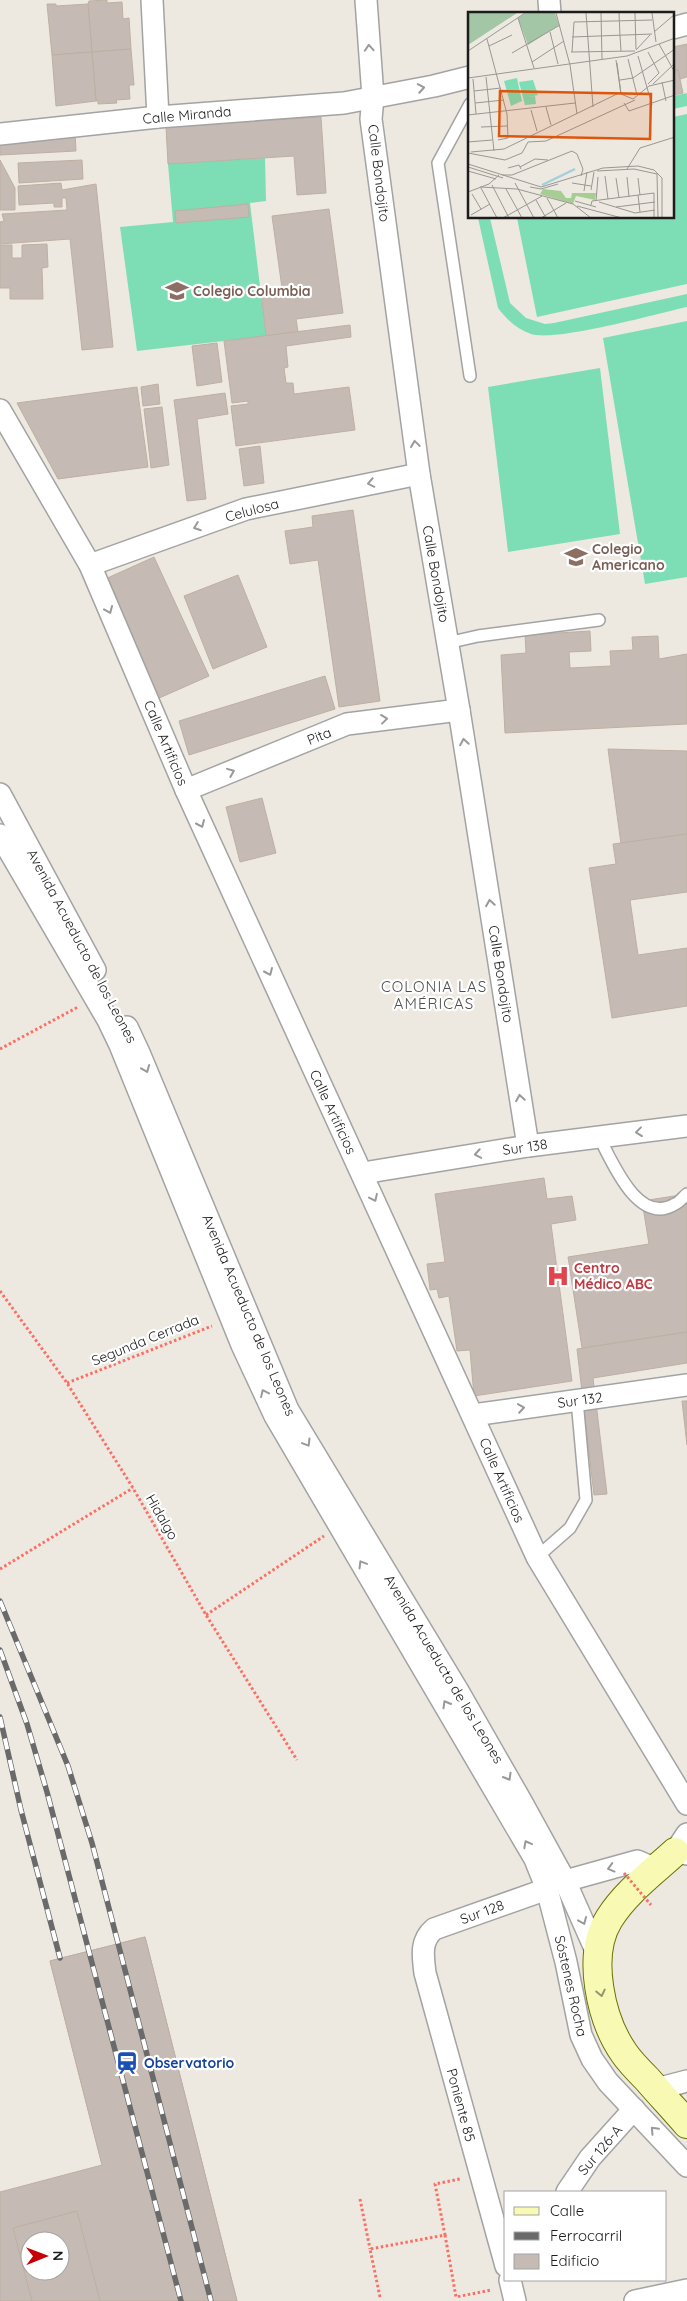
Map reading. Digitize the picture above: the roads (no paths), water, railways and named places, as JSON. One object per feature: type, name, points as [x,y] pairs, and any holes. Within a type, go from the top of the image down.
[{"type":"main road","points":[[676,1852],[628,1894],[616,1909],[607,1922],[597,1953],[599,1989],[608,2023],[624,2054],[687,2124]]},
{"type":"street","points":[[152,0],[158,117]]},
{"type":"street","name":"Calle Bondojito","points":[[366,0],[373,97],[371,119],[419,474],[459,710],[528,1146]]},
{"type":"street","points":[[674,28],[687,24]]},
{"type":"street","name":"Calle Miranda","points":[[0,134],[158,117],[344,103],[468,78]]},
{"type":"street","name":"Calle Artificios","points":[[0,410],[90,565],[186,790],[537,1556],[687,1804]]},
{"type":"street","name":"Celulosa","points":[[90,565],[246,509],[419,474]]},
{"type":"street","name":"Pita","points":[[186,790],[347,724],[459,710]]},
{"type":"street","name":"Avenida Acueducto de los Leones","points":[[0,794],[140,1055],[288,1410],[458,1691],[556,1885]]},
{"type":"street","name":"Avenida Acueducto de los Leones","points":[[0,835],[95,997],[120,1045],[232,1318],[275,1416],[526,1840],[597,1953]]},
{"type":"street","name":"Sur 138","points":[[363,1174],[528,1146],[687,1126]]},
{"type":"street","name":"Sur 132","points":[[473,1415],[687,1385]]},
{"type":"street","name":"Sur 128","points":[[423,1944],[427,1935],[434,1929],[556,1885],[676,1852]]},
{"type":"street","name":"Sóstenes Rocha","points":[[556,1885],[566,1962],[580,2034],[592,2060],[608,2082],[687,2166]]},
{"type":"street","name":"Poniente 85","points":[[423,1944],[425,1973],[504,2258]]},
{"type":"street","points":[[656,2089],[687,2081]]},
{"type":"street","name":"Sur 126-A","points":[[568,2191],[590,2158],[634,2109]]},
{"type":"street","points":[[635,2301],[687,2290]]},
{"type":"lane","points":[[468,108],[438,167],[470,376]]},
{"type":"lane","points":[[447,643],[478,636],[599,620]]},
{"type":"lane","points":[[599,1137],[632,1194],[643,1204],[654,1208],[675,1205],[687,1194]]},
{"type":"lane","points":[[537,1556],[570,1528],[586,1500],[577,1400]]},
{"type":"railway","points":[[0,1601],[68,1766],[92,1843],[211,2301]]},
{"type":"railway","points":[[0,1650],[27,1724],[47,1792],[181,2301]]},
{"type":"railway","points":[[0,1717],[21,1810],[60,1958]]},
{"type":"place","name":"Colegio Columbia","points":[[177,291]]},
{"type":"place","name":"Colegio Americano","points":[[576,557]]},
{"type":"place","name":"Centro Médico ABC","points":[[558,1276]]},
{"type":"place","name":"Observatorio","points":[[127,2063]]},
{"type":"district","name":"COLONIA LAS AMÉRICAS","points":[[434,994]]}]
